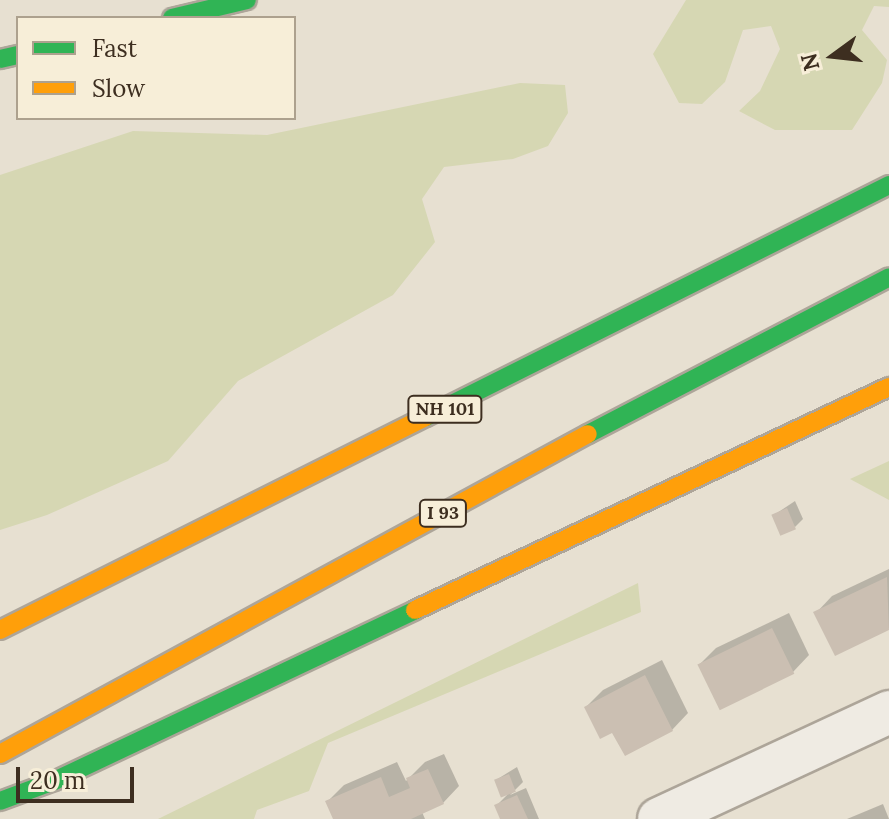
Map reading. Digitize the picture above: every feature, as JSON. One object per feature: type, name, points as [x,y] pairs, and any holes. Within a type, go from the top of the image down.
[{"type":"highway","points":[[180,16],[247,0]]},
{"type":"highway","name":"NH 101","points":[[0,630],[889,185]]},
{"type":"highway","name":"I 93","points":[[0,754],[721,362],[889,277]]},
{"type":"highway","points":[[0,801],[54,781],[889,387]]},
{"type":"street","points":[[659,819],[889,712]]},
{"type":"green space","points":[[686,0],[889,0],[889,7],[874,6],[862,30],[887,60],[882,83],[852,130],[775,130],[739,111],[760,91],[780,49],[771,26],[743,30],[725,82],[702,104],[679,103],[653,54]]},
{"type":"green space","points":[[520,83],[565,85],[568,113],[548,146],[513,159],[444,167],[422,199],[435,242],[393,295],[238,381],[168,461],[47,515],[0,530],[0,175],[133,131],[267,135]]},
{"type":"green space","points":[[889,461],[889,500],[850,479]]},
{"type":"green space","points":[[638,583],[641,612],[328,743],[309,791],[257,810],[254,819],[158,819]]},
{"type":"building","points":[[787,508],[796,529],[780,536],[771,515]]},
{"type":"building","points":[[887,577],[889,630],[835,656],[813,612]]},
{"type":"building","points":[[772,628],[794,674],[720,710],[697,664]]},
{"type":"building","points":[[645,675],[673,731],[625,756],[612,733],[600,739],[584,707]]},
{"type":"building","points":[[428,769],[444,804],[411,819],[333,819],[325,801],[381,777],[389,797],[410,788],[406,778]]},
{"type":"building","points":[[509,774],[516,792],[501,797],[494,780]]},
{"type":"building","points":[[517,795],[528,819],[500,819],[494,805]]},
{"type":"traffic: fast","points":[[180,16],[247,0]]},
{"type":"traffic: fast","points":[[0,59],[16,55]]},
{"type":"traffic: fast","points":[[426,417],[889,185]]},
{"type":"traffic: fast","points":[[588,434],[889,277]]},
{"type":"traffic: fast","points":[[0,801],[54,781],[415,610]]},
{"type":"traffic: slow","points":[[415,610],[889,387]]},
{"type":"traffic: slow","points":[[0,630],[426,417]]},
{"type":"traffic: slow","points":[[0,754],[588,434]]}]
